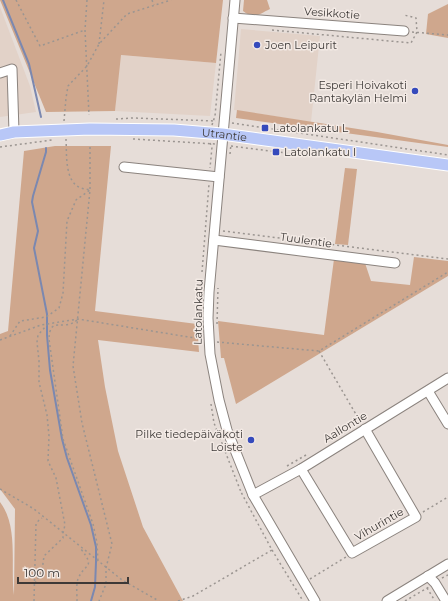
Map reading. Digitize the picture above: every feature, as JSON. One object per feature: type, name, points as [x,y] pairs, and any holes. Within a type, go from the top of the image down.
[{"type":"main road","name":"Utrantie","points":[[0,135],[14,132],[90,129],[174,130],[222,134],[448,164]]},
{"type":"street","name":"Latolankatu","points":[[235,0],[222,134],[219,176],[218,230],[209,292],[213,341],[213,370],[224,420],[253,495],[308,582],[315,601]]},
{"type":"street","name":"Vesikkotie","points":[[233,18],[404,31]]},
{"type":"street","points":[[0,73],[12,69],[14,132]]},
{"type":"street","points":[[124,167],[219,176]]},
{"type":"street","name":"Tuulentie","points":[[217,240],[394,263]]},
{"type":"street","name":"Aallontie","points":[[253,495],[301,469],[363,426],[428,391],[448,378]]},
{"type":"street","points":[[428,391],[448,424]]},
{"type":"street","name":"Vihurintie","points":[[301,469],[352,554],[416,517],[363,426]]},
{"type":"street","points":[[387,601],[430,582],[448,564]]},
{"type":"street","points":[[430,582],[446,601]]},
{"type":"path","points":[[16,0],[40,46],[85,30]]},
{"type":"path","points":[[87,0],[85,30],[89,115]]},
{"type":"path","points":[[99,44],[104,0]]},
{"type":"path","points":[[152,0],[154,5]]},
{"type":"path","points":[[64,121],[68,86],[87,66],[99,44],[126,14],[171,0]]},
{"type":"path","points":[[404,31],[448,35]]},
{"type":"path","points":[[213,121],[215,116],[222,48]]},
{"type":"path","points":[[66,138],[67,167],[72,180],[80,188],[90,190]]},
{"type":"path","points":[[90,146],[90,190],[73,366],[82,423],[112,544],[106,568],[106,584],[99,601]]},
{"type":"path","points":[[230,154],[231,146]]},
{"type":"path","points":[[10,336],[20,321],[46,317],[59,308],[63,293],[68,221],[76,200],[90,190]]},
{"type":"path","points":[[205,230],[218,230],[448,259]]},
{"type":"path","points":[[217,240],[218,230]]},
{"type":"path","points":[[0,340],[41,324],[78,319],[213,341],[319,351],[448,272]]},
{"type":"path","points":[[217,326],[218,287]]},
{"type":"path","points":[[78,319],[62,326],[52,326],[49,330],[49,339],[63,439],[93,524],[98,562]]},
{"type":"path","points":[[35,583],[42,571],[44,556],[63,538],[65,525],[56,478],[48,460],[49,436],[47,415],[39,382],[37,342],[38,335],[47,325]]},
{"type":"path","points":[[213,341],[218,348]]},
{"type":"path","points":[[319,351],[363,426]]},
{"type":"path","points":[[0,488],[34,510],[122,580],[159,601]]},
{"type":"path","points":[[416,517],[448,497]]},
{"type":"path","points":[[34,601],[36,524],[43,517]]},
{"type":"path","points":[[77,601],[78,580],[83,571],[88,567],[89,563],[88,558],[79,546]]},
{"type":"path","points":[[272,550],[303,601]]},
{"type":"path","points":[[295,588],[308,582],[352,554]]},
{"type":"path","points":[[405,601],[430,582],[448,575]]},
{"type":"path","points":[[430,582],[435,601]]},
{"type":"shaded area","points":[[0,0],[223,0],[216,63],[121,55],[115,111],[46,112]]},
{"type":"shaded area","points":[[244,0],[267,0],[270,9],[254,16],[247,14],[243,11]]},
{"type":"shaded area","points":[[448,4],[448,38],[426,34],[428,14]]},
{"type":"shaded area","points":[[0,7],[30,86],[36,112],[0,117]]},
{"type":"shaded area","points":[[241,29],[320,36],[311,122],[234,110]]},
{"type":"shaded area","points":[[120,55],[216,63],[210,116],[115,111]]},
{"type":"shaded area","points":[[237,110],[377,132],[448,145],[448,147],[236,118]]},
{"type":"shaded area","points":[[55,146],[111,146],[95,311],[197,324],[199,352],[98,340],[105,387],[118,451],[143,527],[183,601],[0,601],[0,502],[10,523],[12,535],[14,595],[15,509],[0,489],[0,334],[8,331],[24,151]]},
{"type":"shaded area","points":[[345,168],[357,169],[348,245],[335,244]]},
{"type":"shaded area","points":[[414,257],[448,261],[448,276],[236,404],[224,358],[221,358],[218,321],[324,335],[334,259],[365,263],[371,281],[410,285]]},
{"type":"waterway","points":[[3,0],[29,64],[41,117]]},
{"type":"waterway","points":[[46,148],[32,202],[38,231],[34,248],[47,314],[50,370],[62,439],[67,458],[91,525],[96,547],[95,587],[91,601]]},
{"type":"place","name":"Joen Leipurit","points":[[257,45]]},
{"type":"place","name":"Esperi Hoivakoti Rantakylän Helmi","points":[[415,91]]},
{"type":"place","name":"Latolankatu L","points":[[265,128]]},
{"type":"place","name":"Latolankatu I","points":[[276,152]]},
{"type":"place","name":"Pilke tiedepäiväkoti Loiste","points":[[251,440]]}]
